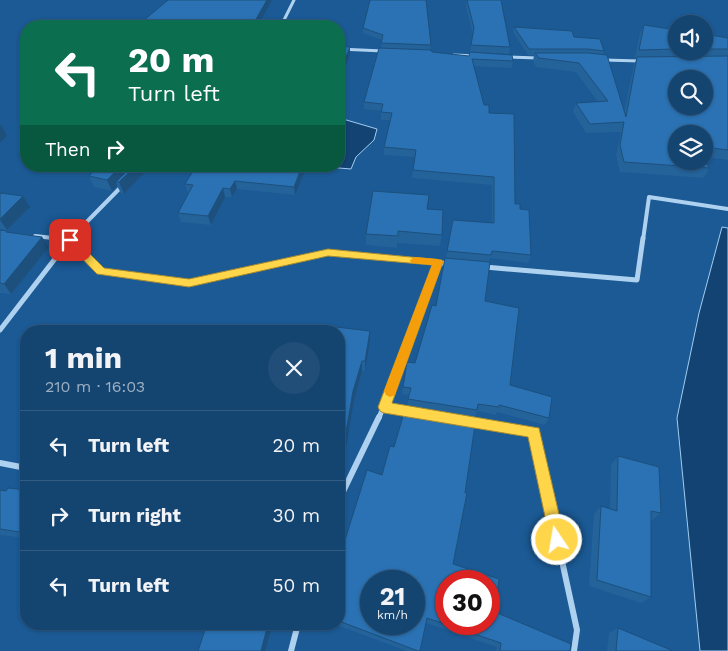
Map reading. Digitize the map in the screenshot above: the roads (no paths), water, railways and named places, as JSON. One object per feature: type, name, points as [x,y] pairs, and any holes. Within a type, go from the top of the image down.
[{"type":"street","points":[[284,20],[294,0]]},
{"type":"street","points":[[345,49],[384,51]]},
{"type":"street","points":[[452,54],[482,56]]},
{"type":"street","points":[[502,57],[540,58]]},
{"type":"street","points":[[603,60],[648,61]]},
{"type":"street","points":[[0,330],[70,240],[129,180]]},
{"type":"street","points":[[477,266],[637,280],[649,197],[728,209]]},
{"type":"street","points":[[30,236],[70,240],[101,271],[189,283],[328,252],[458,264]]},
{"type":"street","points":[[345,488],[384,407],[438,262]]},
{"type":"street","points":[[384,407],[422,413]]},
{"type":"street","points":[[459,420],[534,432],[576,630],[574,651]]},
{"type":"street","points":[[0,463],[20,467]]},
{"type":"street","points":[[291,651],[296,630]]},
{"type":"water","points":[[345,120],[377,129],[374,140],[356,157],[351,169],[345,168]]},
{"type":"water","points":[[722,227],[728,228],[728,651],[700,651],[677,418],[699,313]]}]
